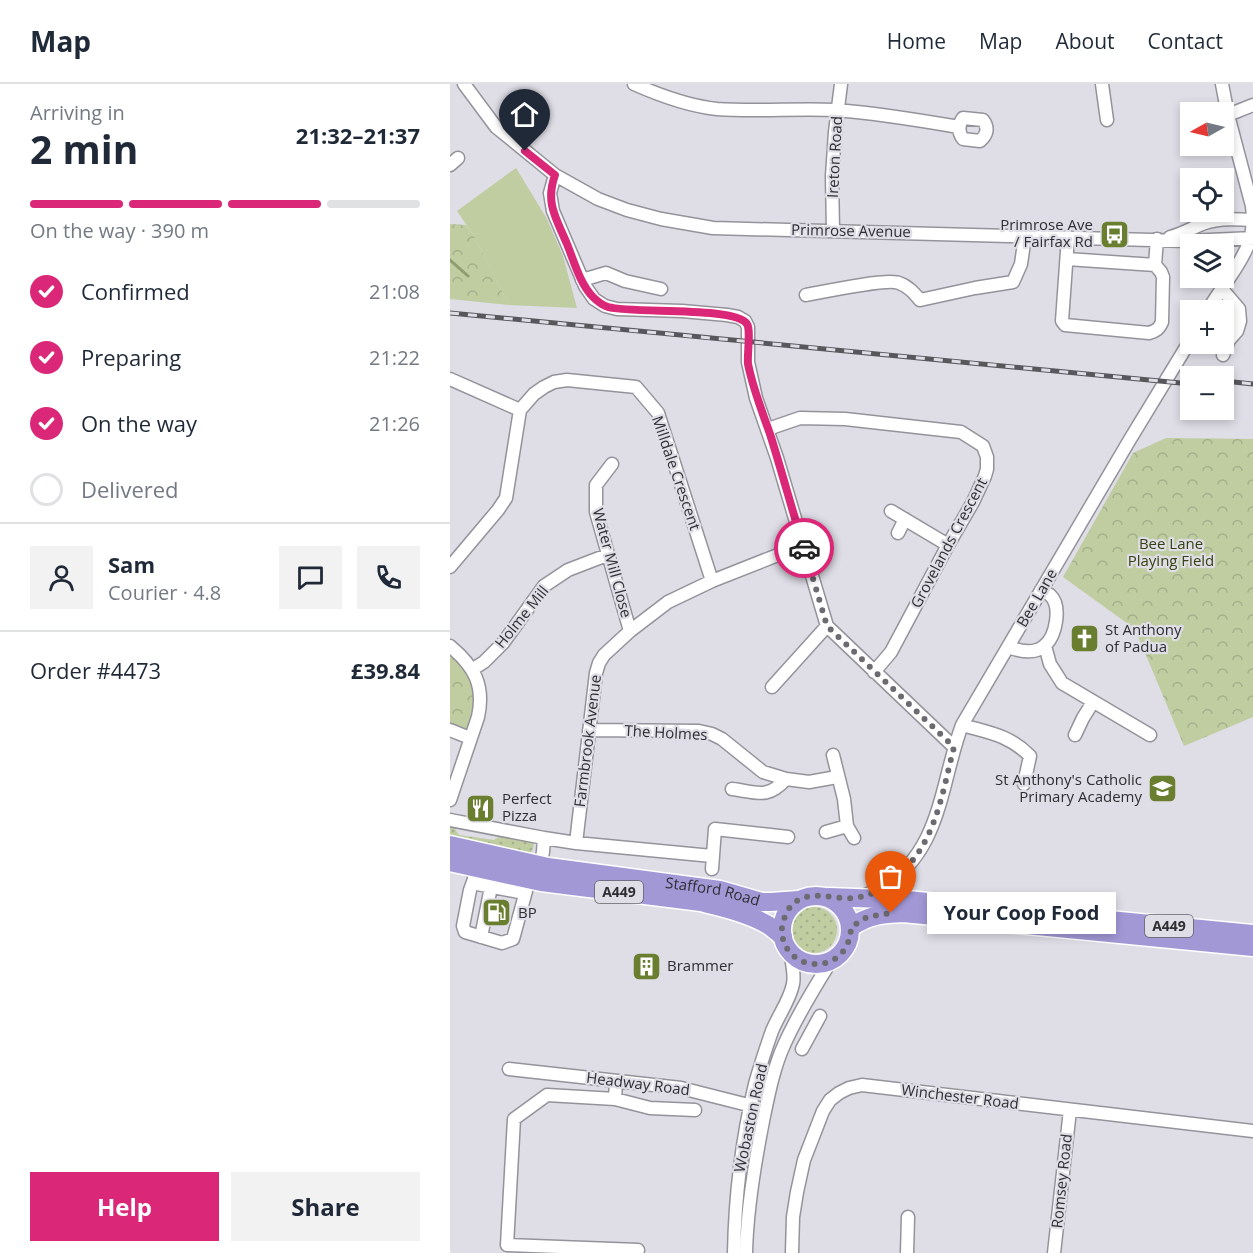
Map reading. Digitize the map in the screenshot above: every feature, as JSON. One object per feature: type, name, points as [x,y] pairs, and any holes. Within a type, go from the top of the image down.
[{"type":"highway","name":"Stafford Road","points":[[450,845],[540,865],[720,890],[762,902],[800,900]]},
{"type":"highway","name":"Stafford Road","points":[[450,862],[474,873],[527,885],[583,888],[701,902],[759,921],[769,926],[787,945]]},
{"type":"highway","points":[[540,865],[541,873],[572,880],[583,888]]},
{"type":"highway","name":"A449","points":[[800,900],[819,895],[907,900],[1253,934]]},
{"type":"highway","points":[[829,897],[844,909],[851,927],[844,951],[831,961]]},
{"type":"highway","points":[[787,945],[782,926],[791,906],[800,900]]},
{"type":"highway","name":"A449","points":[[851,927],[867,917],[903,913],[1253,947]]},
{"type":"highway","name":"A449","points":[[787,945],[795,958],[812,964],[831,961]]},
{"type":"street","name":"Primrose Avenue","points":[[464,84],[496,127],[555,175],[598,199],[627,210],[673,222],[713,228],[1187,241],[1252,238]]},
{"type":"street","points":[[634,84],[651,88],[693,105],[718,109],[837,111],[959,127]]},
{"type":"street","name":"Ireton Road","points":[[833,231],[832,176],[841,84]]},
{"type":"street","points":[[1102,84],[1107,120]]},
{"type":"street","points":[[1222,84],[1225,102]]},
{"type":"street","points":[[1234,113],[1253,105]]},
{"type":"street","points":[[1234,138],[1252,206],[1253,219],[1252,238],[1234,269]]},
{"type":"street","points":[[555,175],[550,193],[551,203],[582,280],[594,299],[605,306],[617,309],[681,311],[738,317],[745,321],[748,327],[748,362],[756,398],[768,429],[827,626],[954,747]]},
{"type":"street","name":"Primrose Avenue","points":[[1157,239],[1185,232],[1211,221],[1253,219]]},
{"type":"street","points":[[806,295],[897,281],[912,290],[920,300],[1013,282],[1021,264],[1024,236]]},
{"type":"street","points":[[1068,237],[1062,321],[1065,325],[1149,333],[1155,332],[1162,322],[1163,277],[1155,265],[1157,239]]},
{"type":"street","points":[[1067,259],[1155,265]]},
{"type":"street","points":[[582,280],[606,273],[626,281],[661,289]]},
{"type":"street","points":[[1214,300],[1221,288],[1239,309],[1240,321],[1237,331],[1229,339],[1223,355]]},
{"type":"street","name":"Bee Lane","points":[[860,898],[881,888],[907,867],[920,851],[937,813],[962,725],[1182,354]]},
{"type":"street","points":[[450,379],[520,410],[506,498],[450,567]]},
{"type":"street","name":"Milldale Crescent","points":[[520,410],[534,394],[554,382],[567,380],[636,387],[658,412],[712,580]]},
{"type":"street","name":"Grovelands Crescent","points":[[768,429],[800,418],[845,420],[961,432],[983,446],[987,457],[986,476],[891,652],[874,672]]},
{"type":"street","name":"Water Mill Close","points":[[612,464],[596,485],[596,512],[630,631]]},
{"type":"street","points":[[891,511],[948,544]]},
{"type":"street","points":[[898,533],[905,519]]},
{"type":"street","name":"Farmbrook Avenue","points":[[576,843],[596,673],[604,655],[630,631],[668,602],[712,580],[803,545]]},
{"type":"street","name":"Holme Mill","points":[[473,669],[484,662],[503,643],[544,586],[568,570],[607,555]]},
{"type":"street","points":[[1008,647],[1028,652],[1036,650],[1045,646],[1052,636],[1057,610],[1049,594],[1041,590]]},
{"type":"street","points":[[772,687],[827,626]]},
{"type":"street","points":[[450,646],[464,657],[473,669],[478,682],[481,705],[450,800]]},
{"type":"street","points":[[1045,646],[1050,664],[1062,683],[1150,735]]},
{"type":"street","points":[[1075,735],[1093,702]]},
{"type":"street","points":[[962,725],[1006,737],[1022,748],[1030,756],[1024,784]]},
{"type":"street","points":[[450,730],[470,738]]},
{"type":"street","name":"The Holmes","points":[[589,730],[699,731],[722,739],[763,772],[786,779],[809,782],[837,777]]},
{"type":"street","points":[[833,755],[844,799],[847,826],[854,838]]},
{"type":"street","points":[[732,789],[771,792],[786,779]]},
{"type":"street","name":"Stafford Road","points":[[450,819],[576,843],[712,856]]},
{"type":"street","points":[[826,832],[847,826]]},
{"type":"street","name":"Stafford Road","points":[[712,869],[715,829],[788,837]]},
{"type":"street","points":[[540,865],[544,838]]},
{"type":"street","points":[[907,867],[903,878],[907,900]]},
{"type":"street","points":[[474,873],[477,884],[519,892],[524,892],[527,885]]},
{"type":"street","points":[[474,873],[463,927],[465,932],[502,943],[513,939],[527,885]]},
{"type":"street","points":[[481,937],[491,887]]},
{"type":"street","name":"Wobaston Road","points":[[734,1253],[735,1203],[750,1106],[772,1029],[792,987],[794,975],[787,945]]},
{"type":"street","name":"Wobaston Road","points":[[746,1253],[755,1167],[769,1090],[783,1047],[802,1007],[831,961]]},
{"type":"street","points":[[802,1049],[820,1016]]},
{"type":"street","name":"Headway Road","points":[[509,1069],[681,1088],[766,1109]]},
{"type":"street","points":[[615,1099],[616,1081]]},
{"type":"street","name":"Winchester Road","points":[[792,1253],[793,1217],[804,1160],[823,1111],[830,1100],[849,1088],[862,1085],[1253,1131]]},
{"type":"street","points":[[638,1250],[507,1245],[514,1119],[547,1095],[615,1099],[650,1108],[695,1110]]},
{"type":"street","name":"Romsey Road","points":[[1054,1253],[1070,1110]]},
{"type":"street","points":[[907,1253],[909,1217]]},
{"type":"green space","points":[[516,168],[547,219],[563,256],[577,308],[509,305],[474,236],[457,211]]},
{"type":"green space","points":[[450,224],[466,225],[474,236],[509,305],[450,299]]},
{"type":"green space","name":"Bee Lane Playing Field","points":[[1166,438],[1253,439],[1253,717],[1184,746],[1135,629],[1063,577],[1133,453]]},
{"type":"green space","points":[[450,655],[465,669],[473,688],[473,715],[468,729],[450,724]]},
{"type":"green space","points":[[450,826],[453,826],[459,835],[494,840],[500,836],[532,840],[534,846],[531,853],[522,855],[450,839]]},
{"type":"green space","points":[[814,907],[830,914],[837,930],[830,946],[814,953],[798,946],[791,930],[798,914]]},
{"type":"waterway","points":[[450,260],[468,276]]},
{"type":"railway","points":[[450,313],[1180,383]]},
{"type":"railway","points":[[1234,382],[1253,384]]},
{"type":"way so far","points":[[804,548],[827,626],[954,747],[935,821],[920,851],[907,867],[881,888],[860,898],[819,895],[800,900],[791,906],[785,916],[782,926],[783,937],[787,948],[795,958],[812,964],[822,964],[838,957],[844,951],[851,927],[867,917],[891,913]]},
{"type":"place","name":"Primrose Ave / Fairfax Rd","points":[[1114,234]]},
{"type":"place","name":"St Anthony of Padua","points":[[1084,639]]},
{"type":"place","name":"St Anthony's Catholic Primary Academy","points":[[1163,789]]},
{"type":"place","name":"Perfect Pizza","points":[[481,808]]},
{"type":"place","name":"BP","points":[[497,913]]},
{"type":"place","name":"Your Coop Food","points":[[891,913]]},
{"type":"place","name":"Brammer","points":[[646,966]]},
{"type":"route","points":[[525,151],[555,175],[550,193],[553,211],[585,286],[594,299],[605,306],[617,309],[727,315],[745,321],[748,327],[748,362],[756,398],[768,429],[804,548]]}]
